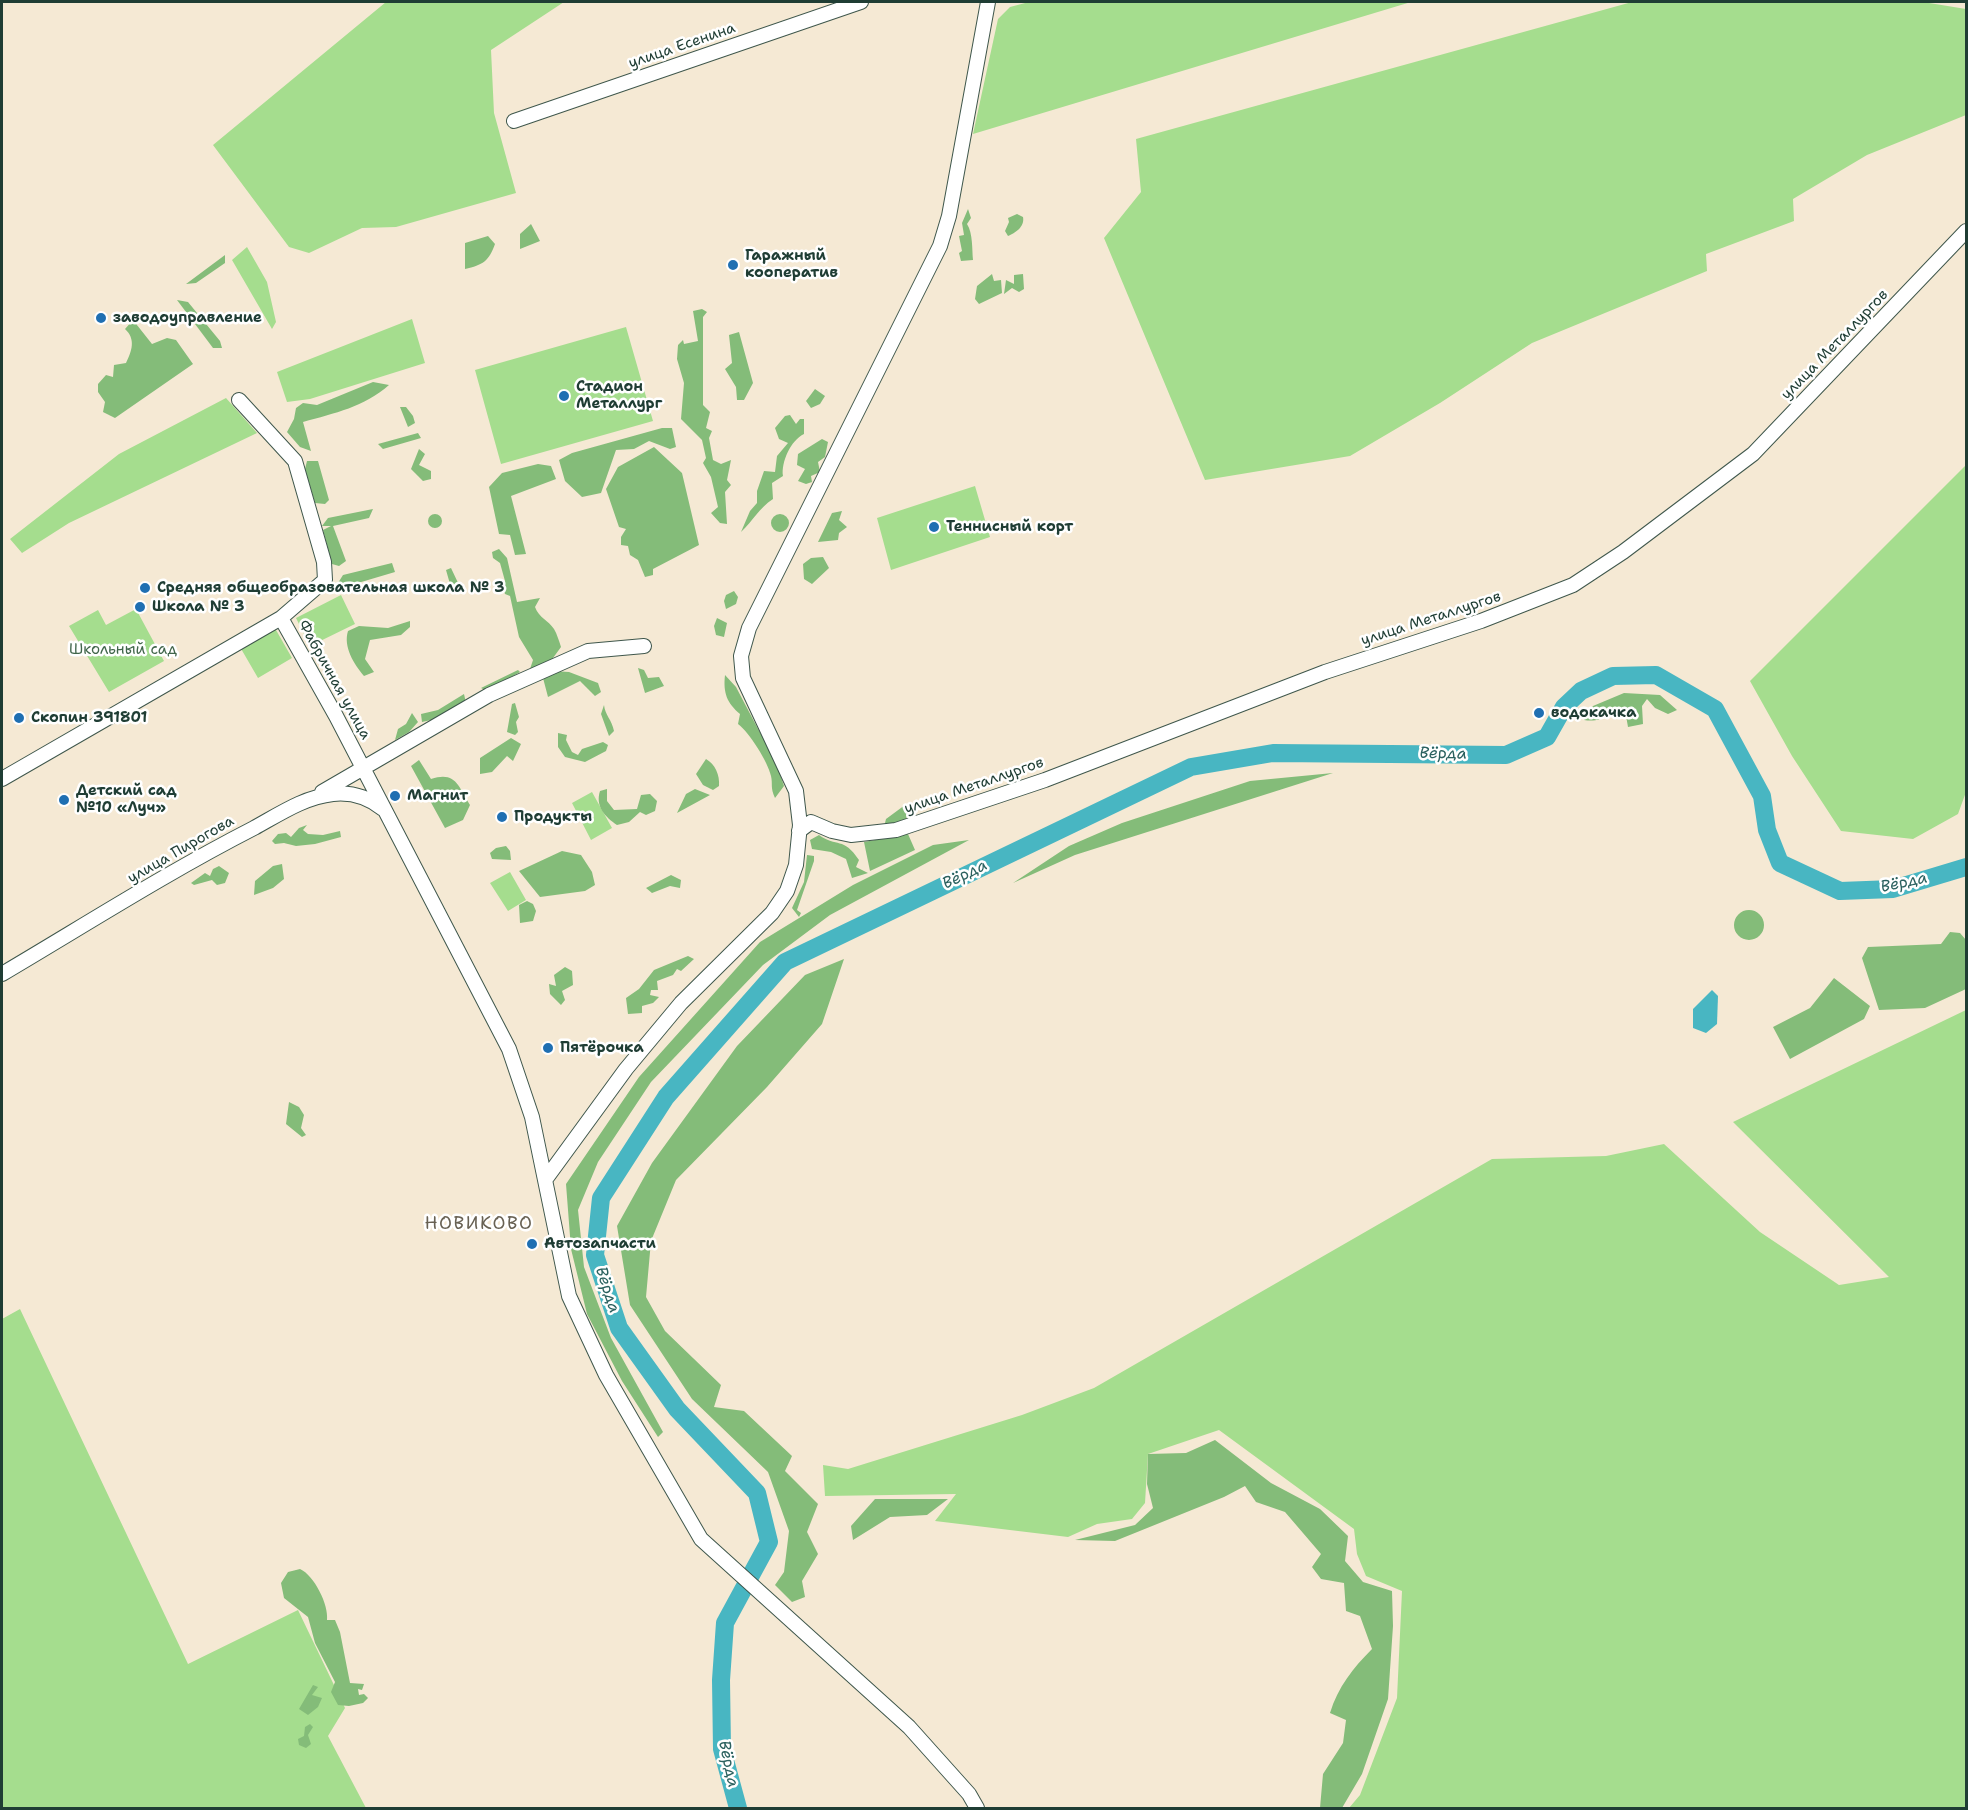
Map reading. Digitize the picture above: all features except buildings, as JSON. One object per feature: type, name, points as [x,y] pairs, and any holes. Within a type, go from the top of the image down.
[{"type":"street","name":"улица Есенина","points":[[514,121],[861,2]]},
{"type":"street","points":[[545,1180],[626,1069],[681,1003],[772,913],[787,891],[796,865],[799,831],[796,790],[743,678],[741,656],[749,628],[940,246],[949,216],[988,2]]},
{"type":"street","name":"улица Металлургов","points":[[799,831],[812,822],[831,831],[851,835],[896,830],[1045,780],[1325,672],[1481,621],[1573,585],[1623,552],[1753,454],[1966,231]]},
{"type":"street","name":"Фабричная улица","points":[[239,400],[295,461],[324,562],[325,580],[281,618],[509,1049],[532,1117],[569,1296],[606,1375],[701,1539],[909,1727],[969,1794],[977,1809]]},
{"type":"street","points":[[2,778],[281,618]]},
{"type":"street","points":[[307,800],[363,770],[489,695],[588,651],[644,646]]},
{"type":"street","name":"улица Пирогова","points":[[2,974],[227,841],[307,800],[332,794],[352,794],[370,800],[384,811]]},
{"type":"green space","points":[[386,2],[564,2],[491,50],[494,113],[516,193],[396,227],[362,228],[309,253],[289,247],[213,145]]},
{"type":"green space","points":[[1029,2],[1411,2],[973,134],[998,19],[1010,7]]},
{"type":"green space","points":[[1632,2],[1923,2],[1966,9],[1966,115],[1867,155],[1793,199],[1794,221],[1706,254],[1707,271],[1532,343],[1440,403],[1350,456],[1205,480],[1104,238],[1141,192],[1136,139]]},
{"type":"green space","points":[[968,209],[971,218],[967,224],[971,237],[973,260],[961,261],[959,236],[964,235],[962,223]]},
{"type":"green space","points":[[1017,214],[1023,217],[1021,227],[1008,236],[1005,231],[1009,222],[1008,218]]},
{"type":"green space","points":[[531,224],[540,241],[520,249],[520,234]]},
{"type":"green space","points":[[488,236],[495,244],[488,258],[481,264],[465,269],[465,243]]},
{"type":"green space","points":[[247,247],[267,282],[276,322],[272,329],[232,260]]},
{"type":"green space","points":[[225,255],[225,263],[196,283],[186,284]]},
{"type":"green space","points":[[992,274],[994,281],[1001,280],[1002,293],[979,304],[975,299],[977,286]]},
{"type":"green space","points":[[1023,274],[1024,289],[1019,292],[1012,288],[1004,294],[1006,280],[1014,284],[1014,275]]},
{"type":"green space","points":[[177,300],[188,302],[220,341],[222,348],[213,348]]},
{"type":"green space","points":[[702,309],[707,312],[703,317],[703,405],[710,412],[706,428],[712,431],[709,438],[713,460],[721,464],[731,460],[727,480],[731,485],[725,492],[727,524],[720,523],[711,513],[718,507],[711,477],[703,463],[706,458],[702,440],[681,419],[684,383],[677,359],[678,345],[683,340],[684,344],[698,341],[693,311]]},
{"type":"green space","points":[[412,319],[425,363],[310,399],[287,402],[277,372]]},
{"type":"green space","points":[[133,320],[152,344],[167,338],[176,340],[193,364],[115,418],[103,412],[105,402],[98,392],[98,384],[106,375],[113,377],[114,365],[126,363],[132,341],[125,329]]},
{"type":"green space","name":"Стадион Металлург","points":[[626,327],[653,421],[501,464],[475,370]]},
{"type":"green space","points":[[739,332],[753,383],[744,400],[737,400],[736,387],[725,369],[732,363],[729,335]]},
{"type":"green space","points":[[373,382],[389,385],[359,404],[303,422],[311,451],[300,447],[287,432],[294,419],[296,408],[303,403],[317,405]]},
{"type":"green space","points":[[815,389],[825,396],[820,404],[811,408],[806,401]]},
{"type":"green space","points":[[226,398],[257,433],[69,523],[22,553],[10,539],[119,454]]},
{"type":"green space","points":[[400,407],[406,407],[415,423],[408,427]]},
{"type":"green space","points":[[790,415],[796,424],[800,419],[804,419],[804,434],[795,441],[788,452],[783,476],[772,483],[773,499],[741,532],[750,511],[757,503],[757,491],[764,471],[775,472],[777,456],[788,443],[779,439],[775,428],[785,416]]},
{"type":"green space","points":[[662,428],[672,428],[676,447],[670,449],[649,441],[634,449],[616,450],[601,493],[582,497],[565,481],[559,460],[572,453]]},
{"type":"green space","points":[[418,433],[421,438],[383,449],[378,444]]},
{"type":"green space","points":[[822,439],[828,442],[825,457],[818,462],[820,472],[811,476],[812,482],[806,484],[798,481],[805,469],[797,465],[798,454]]},
{"type":"green space","points":[[654,447],[682,473],[699,545],[653,569],[653,575],[645,577],[638,560],[630,555],[628,546],[621,545],[621,537],[626,529],[619,527],[606,489],[618,467]]},
{"type":"green space","points":[[419,449],[425,454],[419,465],[431,471],[431,479],[423,481],[411,469]]},
{"type":"green space","points":[[307,461],[318,461],[329,500],[325,504],[315,503],[305,469]]},
{"type":"green space","points":[[538,464],[551,466],[556,479],[511,496],[526,554],[515,555],[510,535],[499,534],[489,487],[502,473]]},
{"type":"green space","points":[[1966,465],[1966,792],[1958,814],[1913,839],[1841,831],[1792,756],[1750,681]]},
{"type":"green space","name":"Теннисный корт","points":[[975,486],[990,537],[891,570],[877,518]]},
{"type":"green space","points":[[373,509],[369,518],[333,526],[346,561],[339,566],[332,564],[323,530],[331,526],[322,526],[328,518]]},
{"type":"green space","points":[[842,511],[839,520],[847,527],[839,533],[838,540],[818,542],[832,513]]},
{"type":"green space","points":[[435,514],[440,516],[442,521],[440,526],[435,528],[430,526],[428,521],[430,516]]},
{"type":"green space","points":[[780,514],[786,517],[789,523],[786,529],[780,532],[774,529],[771,523],[774,517]]},
{"type":"green space","points":[[499,549],[507,558],[517,602],[540,598],[535,607],[556,633],[561,647],[553,658],[553,671],[569,672],[598,683],[601,692],[595,696],[580,681],[548,697],[543,678],[530,669],[533,660],[519,637],[510,596],[505,594],[502,585],[505,581],[500,563],[493,558],[492,552]]},
{"type":"green space","points":[[823,557],[829,568],[812,584],[804,579],[803,564],[811,558]]},
{"type":"green space","points":[[392,563],[395,572],[341,588],[338,583],[343,575]]},
{"type":"green space","points":[[451,568],[460,587],[456,591],[450,584],[446,570]]},
{"type":"green space","points":[[734,591],[738,597],[736,604],[726,609],[724,601],[726,595]]},
{"type":"green space","points":[[341,595],[355,624],[310,646],[296,618]]},
{"type":"green space","name":"Школьный сад","points":[[136,609],[164,661],[109,692],[69,626],[98,610],[106,625]]},
{"type":"green space","points":[[717,618],[727,623],[724,637],[716,635],[714,626]]},
{"type":"green space","points":[[410,621],[410,627],[401,635],[370,640],[365,659],[374,672],[364,676],[353,661],[348,649],[348,631],[359,626],[388,628]]},
{"type":"green space","points":[[271,628],[276,630],[292,658],[258,678],[240,647]]},
{"type":"green space","points":[[638,668],[644,670],[648,678],[659,677],[664,686],[645,693]]},
{"type":"green space","points":[[518,670],[520,672],[487,691],[481,688]]},
{"type":"green space","points":[[725,675],[736,687],[777,765],[784,786],[775,798],[766,763],[752,740],[738,724],[740,714],[727,697]]},
{"type":"green space","points":[[1624,693],[1660,695],[1677,710],[1668,714],[1655,708],[1647,699],[1642,706],[1643,724],[1628,727],[1625,710],[1601,719],[1584,720],[1593,706]]},
{"type":"green space","points":[[464,694],[466,703],[440,718],[422,722],[421,714],[438,710]]},
{"type":"green space","points":[[515,703],[519,717],[516,722],[518,732],[515,735],[507,732],[512,704]]},
{"type":"green space","points":[[604,705],[614,731],[609,736],[601,714]]},
{"type":"green space","points":[[412,713],[418,722],[409,732],[395,740],[398,729],[406,724]]},
{"type":"green space","points":[[558,733],[567,735],[566,740],[572,752],[578,755],[582,749],[603,742],[608,745],[606,751],[585,762],[565,757],[558,747]]},
{"type":"green space","points":[[511,738],[521,744],[513,761],[507,756],[492,772],[480,774],[480,758]]},
{"type":"green space","points":[[706,759],[714,767],[719,778],[719,786],[713,790],[703,785],[696,774]]},
{"type":"green space","points":[[419,760],[431,779],[446,777],[459,786],[470,805],[463,820],[445,828],[411,766]]},
{"type":"green space","points":[[1333,773],[1075,855],[1013,883],[1069,846],[1122,823],[1250,781]]},
{"type":"green space","points":[[607,789],[607,801],[614,810],[637,809],[641,795],[650,794],[657,801],[655,811],[646,815],[640,812],[629,822],[617,825],[605,815],[600,806],[600,791]]},
{"type":"green space","points":[[695,789],[710,795],[677,813],[686,794]]},
{"type":"green space","points":[[592,792],[612,828],[591,840],[572,803]]},
{"type":"green space","points":[[905,805],[908,813],[905,822],[884,827],[886,819]]},
{"type":"green space","points":[[307,825],[303,830],[308,834],[323,835],[340,831],[341,837],[296,846],[284,843],[275,844],[272,841],[278,834],[286,833],[291,837],[299,828]]},
{"type":"green space","points":[[908,834],[915,850],[870,871],[864,842]]},
{"type":"green space","points":[[819,835],[849,848],[859,860],[856,867],[868,873],[852,878],[846,859],[831,852],[812,849],[810,840]]},
{"type":"green space","points":[[969,840],[830,915],[763,965],[651,1082],[598,1162],[578,1210],[584,1267],[611,1338],[663,1432],[658,1437],[622,1381],[587,1314],[571,1249],[566,1184],[639,1077],[760,942],[853,885],[933,845]]},
{"type":"green space","points":[[506,846],[510,851],[511,860],[492,859],[490,853],[496,848]]},
{"type":"green space","points":[[562,851],[581,855],[592,872],[595,885],[585,891],[540,897],[519,871]]},
{"type":"green space","points":[[807,855],[814,856],[814,861],[797,910],[801,913],[799,917],[792,908],[804,882]]},
{"type":"green space","points":[[282,864],[284,879],[273,888],[254,895],[255,881],[273,866]]},
{"type":"green space","points":[[219,866],[229,873],[225,883],[217,885],[212,880],[194,885],[191,883],[205,873],[210,876],[213,869]]},
{"type":"green space","points":[[510,872],[526,900],[508,911],[490,883]]},
{"type":"green space","points":[[671,875],[681,880],[680,888],[670,886],[652,893],[646,888]]},
{"type":"green space","points":[[527,901],[533,904],[536,911],[533,921],[520,923],[519,905]]},
{"type":"green space","points":[[1749,910],[1760,914],[1764,925],[1760,936],[1749,940],[1738,936],[1734,925],[1738,914]]},
{"type":"green space","points":[[1950,932],[1960,933],[1966,940],[1966,989],[1925,1008],[1879,1010],[1862,958],[1868,947],[1941,944]]},
{"type":"green space","points":[[688,956],[694,959],[681,971],[677,969],[673,975],[657,981],[658,990],[651,990],[650,995],[659,997],[653,1003],[642,1006],[642,1013],[628,1014],[626,998],[639,989],[654,970]]},
{"type":"green space","points":[[844,959],[822,1024],[767,1087],[676,1180],[651,1241],[646,1297],[665,1331],[721,1385],[714,1407],[744,1411],[792,1456],[785,1471],[818,1504],[807,1532],[818,1554],[802,1581],[805,1597],[792,1602],[775,1585],[784,1572],[789,1531],[768,1472],[692,1399],[630,1305],[617,1226],[652,1163],[737,1046],[805,975]]},
{"type":"green space","points":[[565,967],[572,971],[573,985],[562,991],[565,1000],[561,1005],[550,994],[549,984],[556,986],[554,975]]},
{"type":"green space","points":[[1834,978],[1870,1006],[1864,1019],[1790,1059],[1773,1027],[1810,1008]]},
{"type":"green space","points":[[1966,1010],[1966,1808],[1349,1808],[1360,1795],[1397,1698],[1402,1591],[1366,1576],[1357,1554],[1354,1529],[1219,1430],[1148,1454],[1145,1503],[1132,1519],[1097,1524],[1068,1537],[935,1521],[956,1494],[825,1496],[823,1465],[848,1469],[1022,1415],[1094,1388],[1492,1159],[1606,1156],[1664,1144],[1760,1232],[1839,1285],[1889,1277],[1733,1122]]},
{"type":"green space","points":[[289,1102],[299,1107],[304,1115],[301,1128],[306,1135],[302,1137],[286,1124]]},
{"type":"green space","points":[[20,1309],[188,1664],[298,1610],[345,1708],[328,1736],[366,1808],[2,1808],[2,1319]]},
{"type":"green space","points":[[1215,1440],[1271,1483],[1320,1509],[1348,1536],[1345,1561],[1363,1582],[1392,1591],[1393,1626],[1388,1699],[1362,1774],[1342,1808],[1320,1808],[1323,1774],[1343,1743],[1346,1720],[1330,1713],[1347,1678],[1372,1649],[1360,1616],[1346,1611],[1344,1583],[1321,1579],[1312,1567],[1321,1554],[1285,1512],[1256,1502],[1245,1486],[1224,1497],[1115,1541],[1075,1540],[1135,1525],[1153,1508],[1147,1484],[1148,1454],[1186,1453]]},
{"type":"green space","points":[[875,1499],[948,1499],[927,1515],[890,1517],[853,1540],[851,1526]]},
{"type":"green space","points":[[300,1569],[310,1577],[320,1591],[326,1607],[327,1620],[335,1620],[340,1632],[350,1683],[364,1684],[362,1690],[358,1689],[359,1695],[364,1694],[368,1698],[363,1703],[349,1706],[338,1705],[331,1692],[335,1682],[315,1643],[308,1617],[284,1598],[281,1583],[288,1572]]},
{"type":"green space","points":[[313,1685],[318,1687],[312,1695],[322,1698],[318,1707],[308,1715],[299,1709]]},
{"type":"green space","points":[[310,1724],[313,1727],[308,1735],[311,1744],[306,1748],[299,1745],[298,1739],[304,1736],[305,1727]]},
{"type":"water","points":[[1712,990],[1718,996],[1717,1024],[1706,1033],[1693,1028],[1693,1009]]},
{"type":"waterway","name":"Вёрда","points":[[738,1808],[722,1749],[721,1680],[725,1623],[769,1542],[757,1493],[677,1409],[619,1328],[595,1255],[601,1198],[666,1097],[785,962],[1191,767],[1273,753],[1506,755],[1547,737],[1564,707],[1581,691],[1613,676],[1656,675],[1715,709],[1762,796],[1767,830],[1780,863],[1840,891],[1893,889],[1966,867]]},
{"type":"place","name":"Гаражный кооператив","points":[[733,265]]},
{"type":"place","name":"заводоуправление","points":[[101,318]]},
{"type":"place","name":"Стадион Металлург","points":[[564,396]]},
{"type":"place","name":"Теннисный корт","points":[[934,527]]},
{"type":"place","name":"Средняя общеобразовательная школа № 3","points":[[145,588]]},
{"type":"place","name":"Школа № 3","points":[[140,607]]},
{"type":"place","name":"водокачка","points":[[1539,713]]},
{"type":"place","name":"Скопин 391801","points":[[19,718]]},
{"type":"place","name":"Магнит","points":[[395,796]]},
{"type":"place","name":"Детский сад №10 «Луч»","points":[[64,800]]},
{"type":"place","name":"Продукты","points":[[502,817]]},
{"type":"place","name":"Пятёрочка","points":[[548,1048]]},
{"type":"place","name":"Автозапчасти","points":[[532,1244]]},
{"type":"district","name":"НОВИКОВО","points":[[479,1224]]}]
